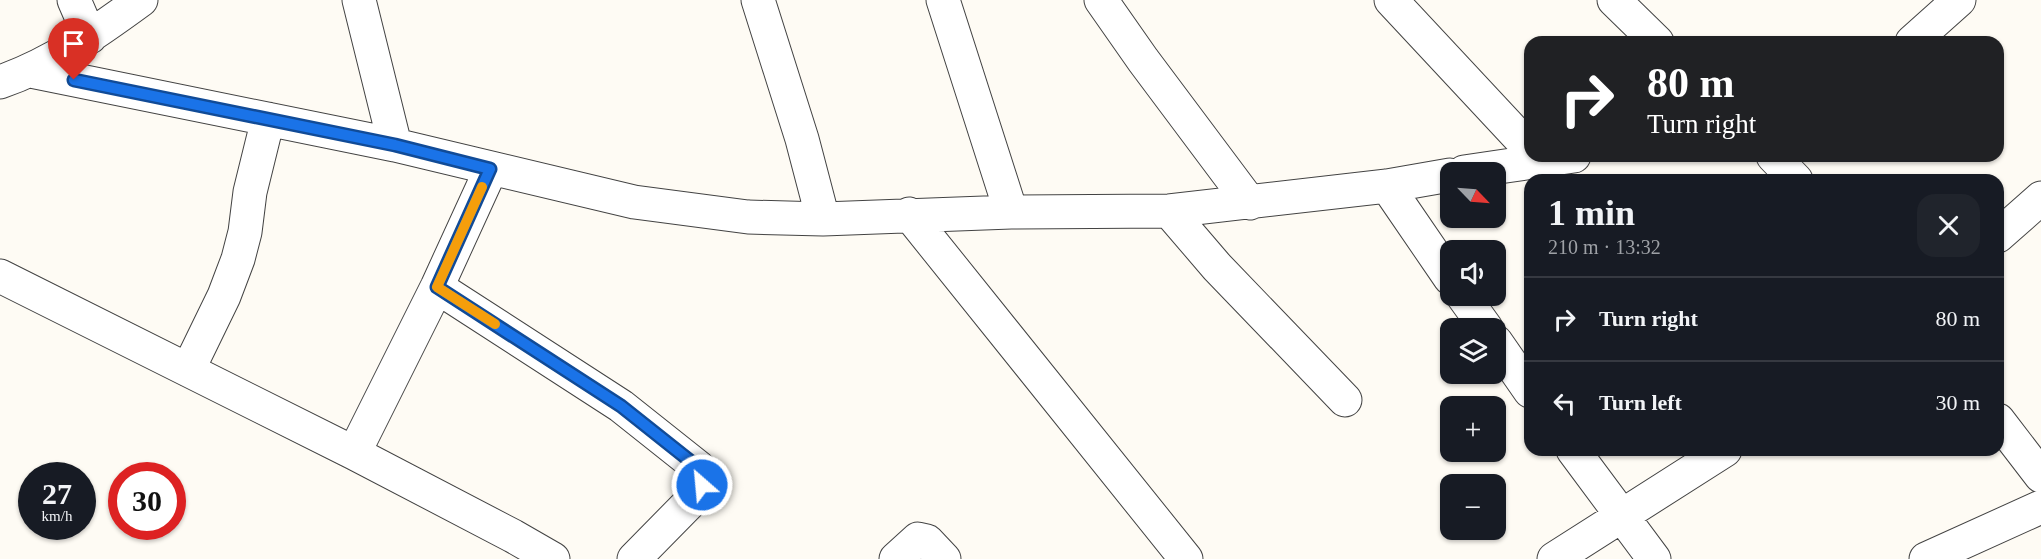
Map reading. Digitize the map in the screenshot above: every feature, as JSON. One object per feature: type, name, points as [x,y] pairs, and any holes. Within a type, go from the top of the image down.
[{"type":"street","points":[[74,0],[90,38]]},
{"type":"street","points":[[0,82],[31,71],[90,38],[141,0]]},
{"type":"street","points":[[359,0],[395,145]]},
{"type":"street","points":[[758,0],[802,139],[823,219]]},
{"type":"street","points":[[942,0],[1011,212]]},
{"type":"street","points":[[1101,0],[1250,203]]},
{"type":"street","points":[[1391,0],[1524,143]]},
{"type":"street","points":[[1919,36],[1959,0]]},
{"type":"street","points":[[1623,3],[1652,36]]},
{"type":"street","points":[[31,71],[395,145],[634,202],[748,217],[823,219],[909,214],[1169,212],[1387,186],[1440,177]]},
{"type":"street","points":[[188,370],[224,296],[238,259],[245,232],[250,192],[268,119]]},
{"type":"street","points":[[1506,162],[1524,158]]},
{"type":"street","points":[[354,453],[437,287],[490,169]]},
{"type":"street","points":[[1387,186],[1440,263]]},
{"type":"street","points":[[2004,231],[2041,198]]},
{"type":"street","points":[[1169,212],[1217,267],[1344,400]]},
{"type":"street","points":[[909,214],[1186,559]]},
{"type":"street","points":[[0,276],[354,453],[553,559]]},
{"type":"street","points":[[437,287],[621,406],[699,468],[703,477],[697,495],[634,559]]},
{"type":"street","points":[[1506,356],[1524,382]]},
{"type":"street","points":[[2004,428],[2041,476]]},
{"type":"street","points":[[1577,456],[1654,559]]},
{"type":"street","points":[[1554,559],[1716,456]]},
{"type":"street","points":[[1926,559],[2041,507]]},
{"type":"street","points":[[896,559],[918,539],[927,541],[944,559]]},
{"type":"slow traffic","points":[[482,187],[437,287],[495,324]]},
{"type":"route","points":[[74,80],[395,145],[490,169],[437,287],[621,406],[699,468],[703,477],[702,485]]}]
